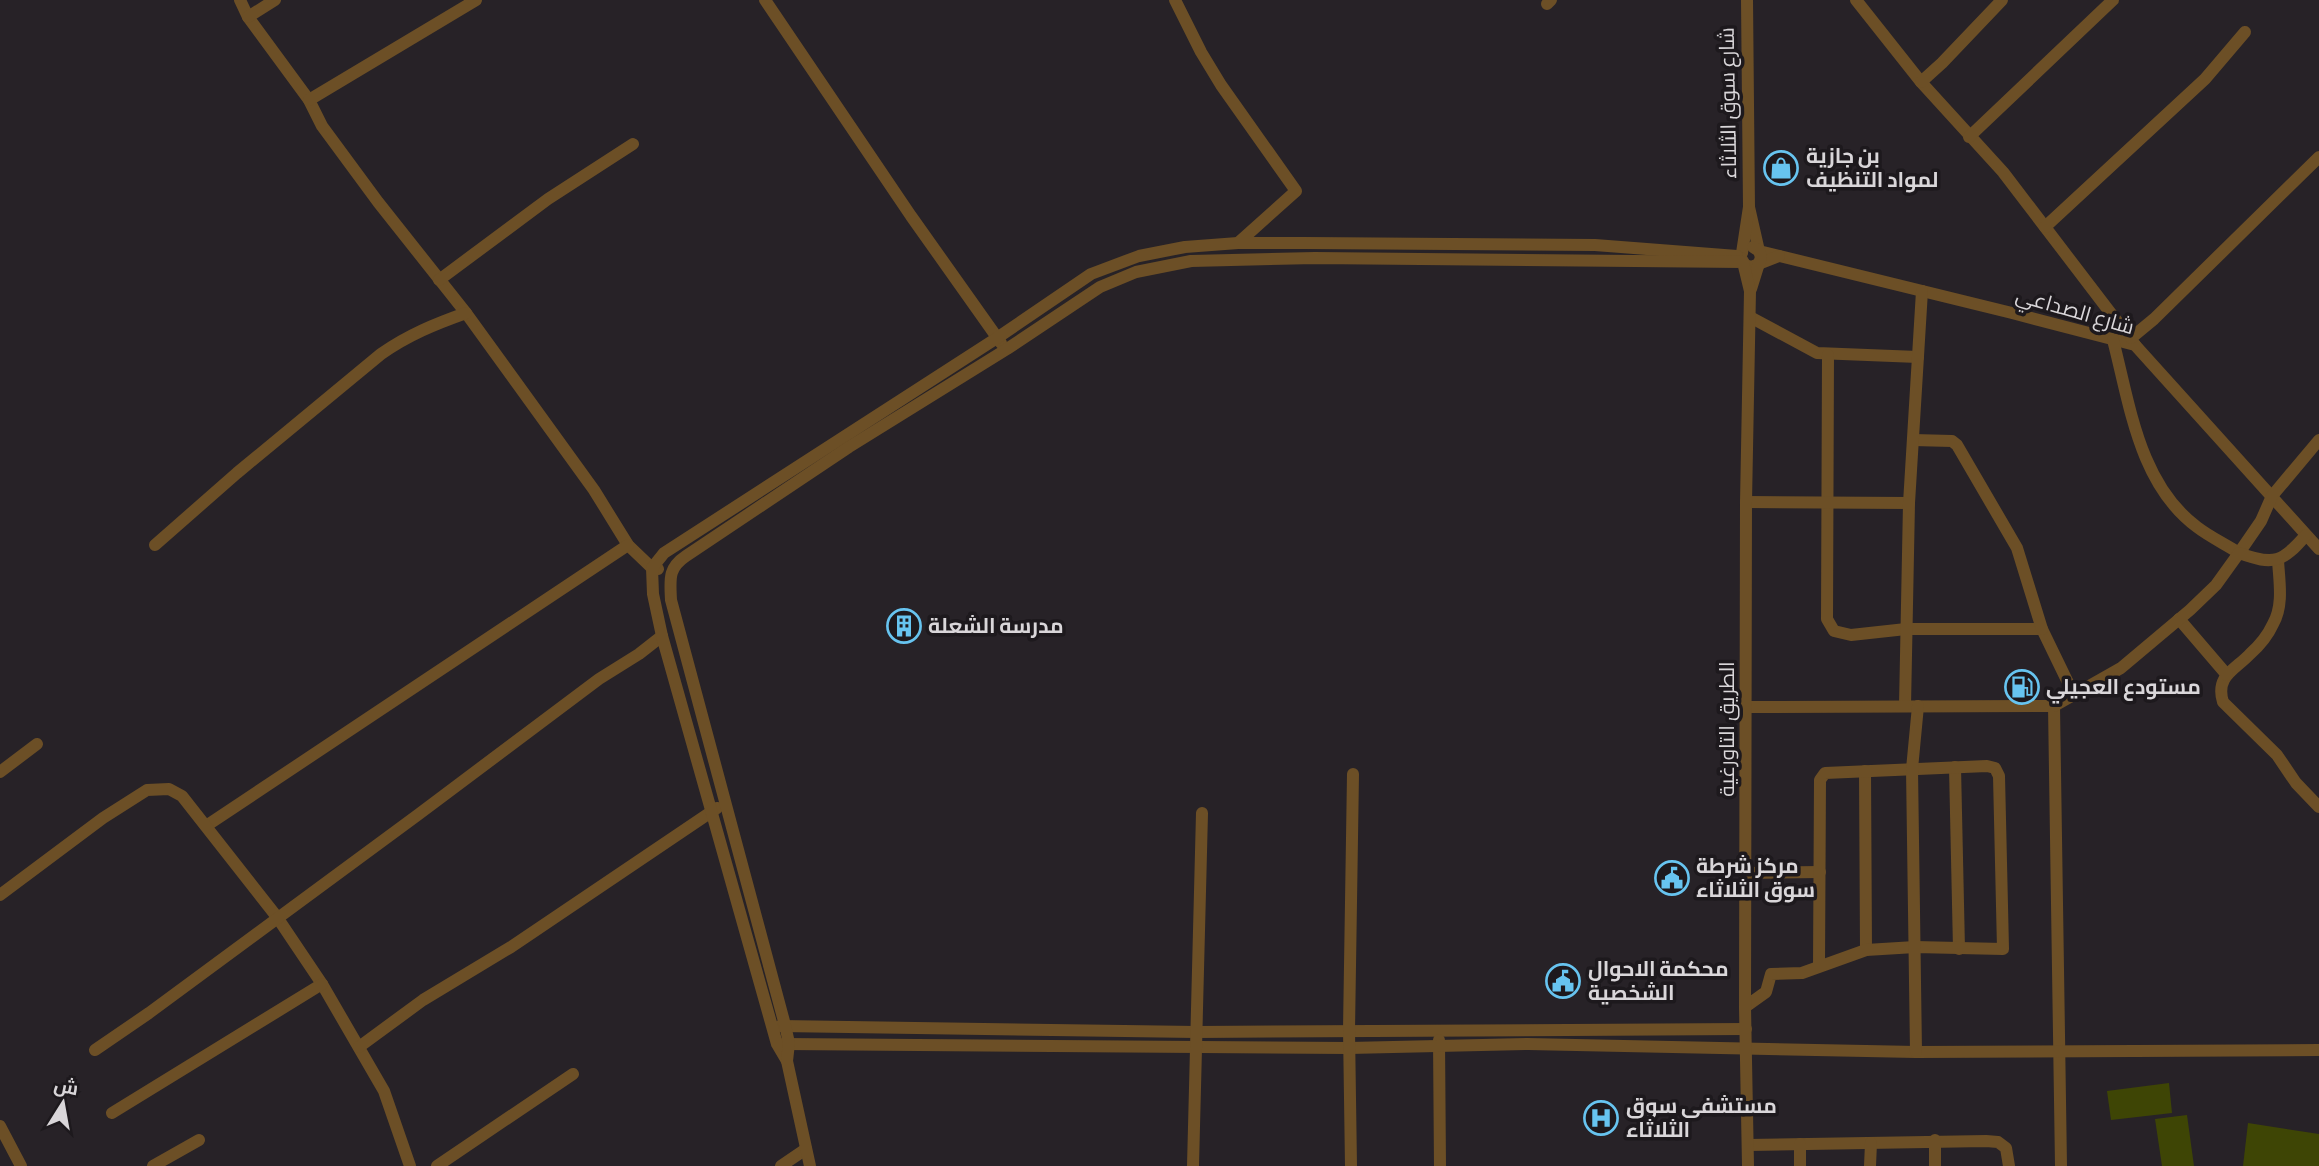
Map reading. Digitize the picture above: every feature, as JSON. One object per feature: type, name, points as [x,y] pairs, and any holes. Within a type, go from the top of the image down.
[{"type":"street","points":[[240,0],[248,17],[309,100],[322,126],[466,313],[594,490],[628,545],[652,568],[670,572]]},
{"type":"street","points":[[248,17],[275,0]]},
{"type":"street","points":[[309,100],[476,0]]},
{"type":"street","points":[[765,0],[911,216],[1007,349]]},
{"type":"street","points":[[1175,0],[1221,85],[1296,191],[1238,243]]},
{"type":"street","name":"شارع سوق الثلاثاء","points":[[1747,0],[1749,206]]},
{"type":"street","points":[[1856,0],[1969,137],[2003,172],[2133,342],[2319,157]]},
{"type":"street","points":[[1922,82],[2002,0]]},
{"type":"street","points":[[1969,137],[2113,0]]},
{"type":"street","points":[[2045,227],[2205,79],[2245,32]]},
{"type":"street","points":[[439,279],[548,198],[633,144]]},
{"type":"street","points":[[1749,206],[1761,260],[1750,291]]},
{"type":"street","points":[[1749,206],[1742,257],[1750,291]]},
{"type":"street","points":[[778,1026],[725,803],[671,600],[670,572],[677,562],[821,459],[1091,274],[1118,262],[1185,247],[1238,243],[1595,245],[1742,257],[1751,267],[1780,256]]},
{"type":"street","points":[[1437,243],[1438,260]]},
{"type":"street","points":[[810,1166],[778,1026],[662,635],[653,594],[652,568],[664,553],[1007,349],[1100,287],[1136,272],[1191,261],[1315,258],[1631,260],[1677,263],[1742,257],[1750,247],[1759,251]]},
{"type":"street","name":"شارع الصداعي","points":[[1759,251],[2113,340],[2133,342],[2319,549]]},
{"type":"street","name":"الطريق التاورغية","points":[[1748,1166],[1745,707],[1746,413],[1750,291]]},
{"type":"street","points":[[1916,1052],[1911,706],[1906,629],[1909,503],[1923,291]]},
{"type":"street","points":[[155,545],[237,472],[381,354],[402,339],[466,313]]},
{"type":"street","points":[[1750,317],[1817,353],[1918,357]]},
{"type":"street","points":[[2113,340],[2141,447],[2156,480],[2196,527],[2239,553],[2278,560],[2289,555],[2306,534]]},
{"type":"street","points":[[1828,355],[1827,620],[1834,631],[1851,635],[1906,629],[2042,629]]},
{"type":"street","points":[[1913,440],[1952,441],[1957,445],[2017,548],[2042,629],[2074,695]]},
{"type":"street","points":[[1745,707],[2054,706],[2121,668],[2216,585],[2261,521],[2272,496],[2319,440]]},
{"type":"street","points":[[1746,502],[1909,503]]},
{"type":"street","points":[[206,825],[628,545]]},
{"type":"street","points":[[2278,560],[2280,604],[2274,623],[2249,656],[2227,675],[2220,692],[2223,702],[2277,755],[2319,807]]},
{"type":"street","points":[[2179,620],[2227,675]]},
{"type":"street","points":[[95,1050],[662,635]]},
{"type":"street","points":[[2054,706],[2061,1166]]},
{"type":"street","points":[[0,772],[37,744]]},
{"type":"street","points":[[1745,1007],[1766,992],[1771,974],[1802,973],[1866,950],[1915,947],[2003,949],[1999,776],[1995,768],[1987,766],[1825,773],[1820,780],[1819,965]]},
{"type":"street","points":[[1955,767],[1959,949]]},
{"type":"street","points":[[1865,771],[1866,950]]},
{"type":"street","points":[[1351,1166],[1349,1030],[1353,774]]},
{"type":"street","points":[[0,895],[103,818],[147,790],[169,789],[182,796],[278,917],[322,984],[384,1091],[410,1166]]},
{"type":"street","points":[[359,1047],[423,1000],[511,947],[725,803]]},
{"type":"street","points":[[1193,1166],[1202,813]]},
{"type":"street","points":[[1747,873],[1820,872]]},
{"type":"street","points":[[112,1113],[322,984]]},
{"type":"street","points":[[778,1026],[1196,1032],[1746,1029]]},
{"type":"street","points":[[1438,1031],[1440,1166]]},
{"type":"street","points":[[783,1044],[1349,1048],[1528,1044],[1916,1052],[2319,1051]]},
{"type":"street","points":[[437,1166],[573,1074]]},
{"type":"street","points":[[0,1126],[21,1166]]},
{"type":"street","points":[[153,1166],[199,1140]]},
{"type":"street","points":[[1748,1146],[1935,1140],[1998,1142],[2006,1148],[2009,1166]]},
{"type":"street","points":[[1935,1140],[1935,1166]]},
{"type":"street","points":[[1870,1166],[1871,1143]]},
{"type":"street","points":[[1800,1144],[1800,1166]]},
{"type":"street","points":[[781,1166],[806,1149]]},
{"type":"green space","points":[[2169,1083],[2172,1113],[2111,1120],[2107,1091]]},
{"type":"green space","points":[[2187,1115],[2194,1166],[2162,1166],[2155,1119]]},
{"type":"green space","points":[[2248,1123],[2319,1134],[2319,1166],[2243,1166]]},
{"type":"place","name":"بن جازية لمواد التنظيف","points":[[1781,168]]},
{"type":"place","name":"مدرسة الشعلة","points":[[904,626]]},
{"type":"place","name":"مستودع العجيلي","points":[[2022,687]]},
{"type":"place","name":"مركز شرطة سوق الثلاثاء","points":[[1672,878]]},
{"type":"place","name":"محكمة الاحوال الشخصية","points":[[1563,981]]},
{"type":"place","name":"مستشفى سوق الثلاثاء","points":[[1601,1118]]}]
